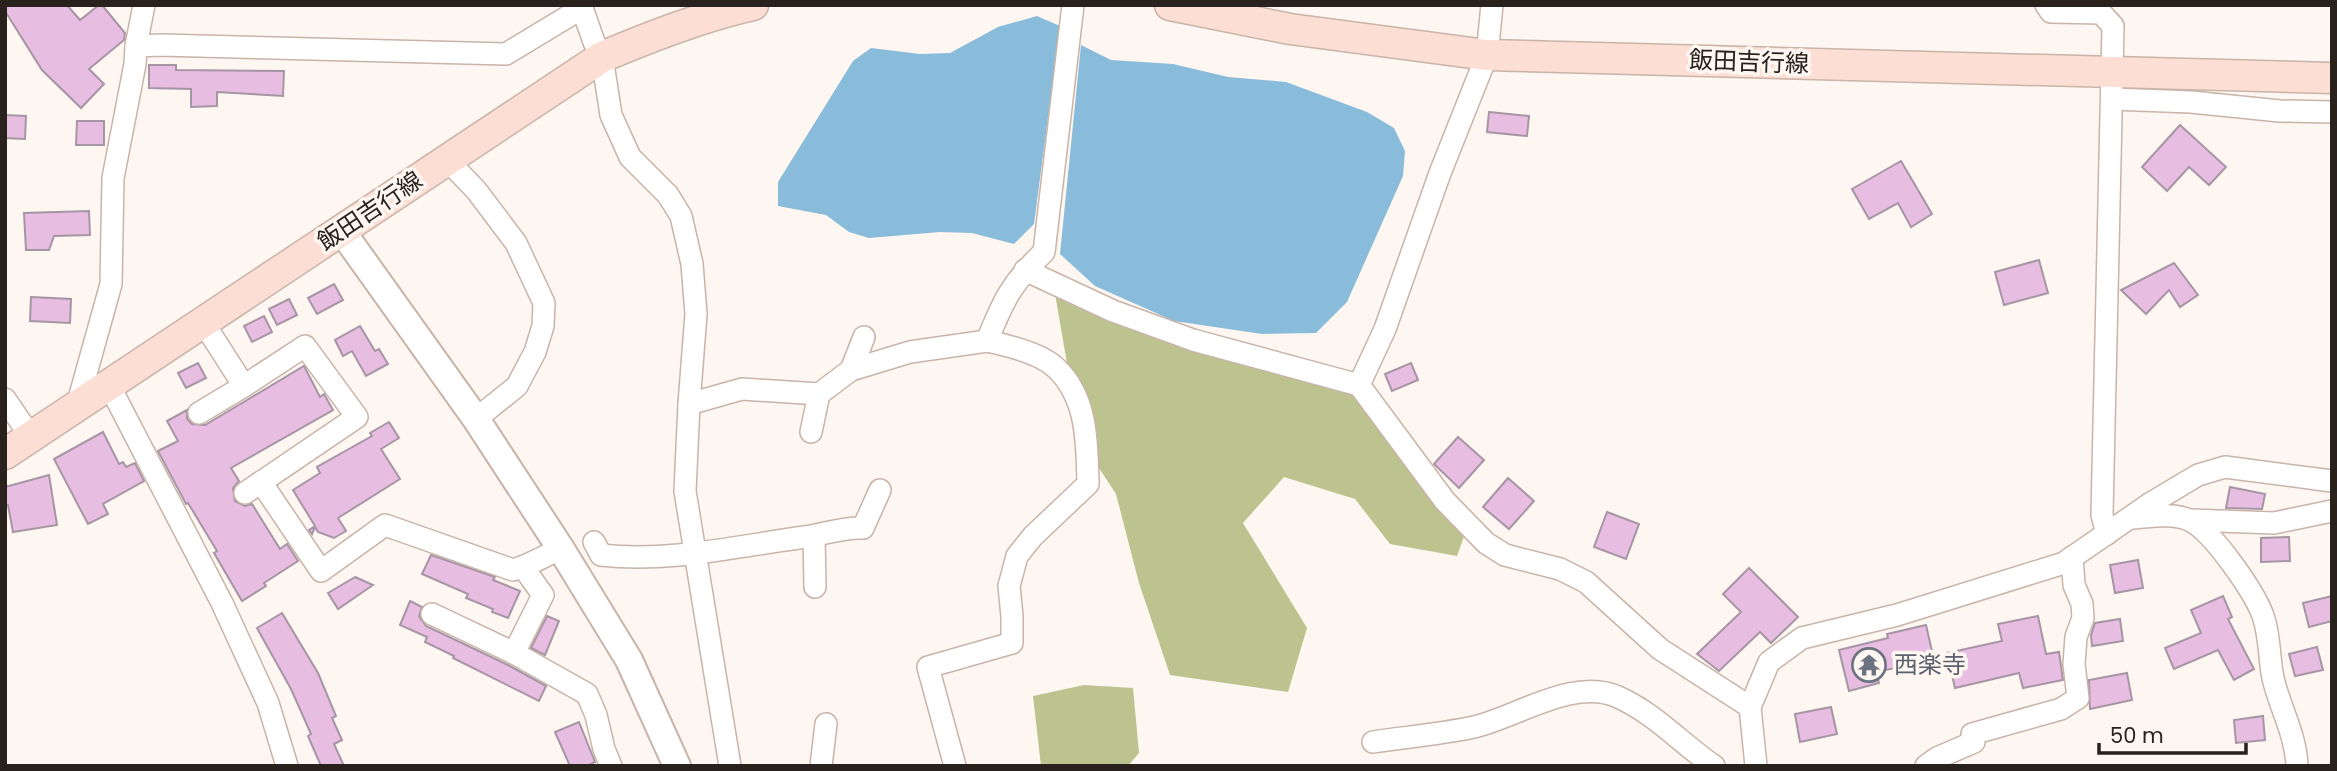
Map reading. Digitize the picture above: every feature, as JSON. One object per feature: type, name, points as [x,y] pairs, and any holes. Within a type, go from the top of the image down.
[{"type":"main road","name":"飯田吉行線","points":[[5,454],[603,57],[721,12],[753,5]]},
{"type":"main road","name":"飯田吉行線","points":[[1170,5],[1290,29],[1487,55],[2113,85],[2332,78]]},
{"type":"street","points":[[77,407],[111,284],[113,178],[144,5]]},
{"type":"street","points":[[987,341],[1004,299],[1025,270],[1044,252],[1073,5]]},
{"type":"street","points":[[1359,385],[1385,330],[1440,173],[1487,55],[1492,5]]},
{"type":"street","points":[[2046,5],[2051,12],[2101,13],[2113,26],[2102,515],[2107,534]]},
{"type":"street","points":[[136,46],[506,54],[582,7],[594,42],[603,57],[611,115],[630,158],[668,195],[681,216],[692,264],[696,314],[688,404],[685,491],[730,766]]},
{"type":"street","points":[[2113,85],[2191,102],[2280,111],[2332,112]]},
{"type":"street","points":[[447,160],[476,190],[516,243],[544,303],[543,326],[535,352],[517,386],[476,419]]},
{"type":"street","points":[[341,230],[476,419],[561,549],[629,660],[677,766]]},
{"type":"street","points":[[1025,270],[1113,311],[1193,340],[1359,385],[1445,501],[1486,543],[1505,555],[1560,569],[1586,582],[1660,649],[1750,707]]},
{"type":"street","points":[[203,322],[244,386]]},
{"type":"street","points":[[851,370],[864,337]]},
{"type":"street","points":[[688,404],[742,389],[819,394],[851,370],[910,352],[987,341],[1019,348],[1056,367],[1079,401],[1087,438],[1088,484],[1033,536],[1017,556],[1009,586],[1012,643],[928,667],[955,766]]},
{"type":"street","points":[[199,413],[305,345],[357,417],[253,487],[321,571],[385,525],[513,570],[561,549]]},
{"type":"street","points":[[109,385],[222,603],[268,703],[287,766]]},
{"type":"street","points":[[811,432],[819,394]]},
{"type":"street","points":[[5,400],[31,437]]},
{"type":"street","points":[[1756,766],[1750,707],[1769,662],[1802,638],[1897,615],[2064,563],[2198,475],[2225,467],[2332,481]]},
{"type":"street","points":[[593,542],[601,555],[626,558],[696,553],[814,536],[848,528],[863,528],[880,490]]},
{"type":"street","points":[[2130,518],[2167,516],[2191,520],[2274,523],[2332,511]]},
{"type":"street","points":[[2191,520],[2209,537],[2257,600],[2265,620],[2273,677],[2297,748],[2297,766]]},
{"type":"street","points":[[814,536],[815,587]]},
{"type":"street","points":[[1926,766],[1937,758],[1974,742],[1972,734],[2061,709],[2078,698],[2074,664],[2076,638],[2083,618],[2082,604],[2074,585],[2072,557]]},
{"type":"street","points":[[514,653],[543,595],[523,567]]},
{"type":"street","points":[[432,614],[514,653],[587,694],[611,766]]},
{"type":"street","points":[[1373,742],[1476,726],[1536,703],[1589,691],[1617,696],[1654,719],[1714,766]]},
{"type":"street","points":[[821,766],[826,724]]},
{"type":"green space","points":[[1053,282],[1359,385],[1468,525],[1457,556],[1390,544],[1355,499],[1284,477],[1243,523],[1307,628],[1288,692],[1170,675],[1139,583],[1116,494],[1080,439]]},
{"type":"green space","points":[[1084,685],[1133,688],[1139,753],[1128,766],[1041,766],[1033,696]]},
{"type":"water","points":[[1037,16],[1060,26],[1034,224],[1014,244],[972,233],[940,232],[869,238],[849,232],[826,215],[778,206],[778,182],[853,61],[871,48],[920,54],[950,53],[998,27]]},
{"type":"water","points":[[1081,45],[1111,60],[1173,64],[1228,77],[1286,82],[1367,112],[1394,128],[1405,151],[1403,176],[1347,302],[1316,333],[1262,334],[1174,321],[1095,286],[1060,254]]},
{"type":"building","points":[[5,5],[67,5],[80,20],[102,5],[125,33],[124,40],[89,69],[104,84],[81,108],[42,70],[5,11]]},
{"type":"building","points":[[149,65],[176,65],[176,70],[284,71],[283,96],[217,92],[217,106],[191,107],[191,89],[149,88]]},
{"type":"building","points":[[1489,112],[1529,116],[1527,136],[1487,132]]},
{"type":"building","points":[[5,115],[26,116],[25,139],[5,138]]},
{"type":"building","points":[[77,121],[104,121],[104,145],[76,145]]},
{"type":"building","points":[[2180,125],[2226,167],[2209,185],[2189,167],[2167,191],[2142,167]]},
{"type":"building","points":[[1901,161],[1932,214],[1911,227],[1898,203],[1869,219],[1852,189]]},
{"type":"building","points":[[89,211],[90,235],[54,236],[49,250],[26,250],[24,213]]},
{"type":"building","points":[[2039,260],[2048,293],[2004,305],[1995,272]]},
{"type":"building","points":[[2174,263],[2198,295],[2180,307],[2169,290],[2146,314],[2121,290]]},
{"type":"building","points":[[334,284],[343,300],[317,314],[308,298]]},
{"type":"building","points":[[31,297],[71,299],[70,323],[30,321]]},
{"type":"building","points":[[289,299],[297,315],[277,325],[269,309]]},
{"type":"building","points":[[264,316],[272,332],[252,342],[244,326]]},
{"type":"building","points":[[360,326],[375,351],[379,349],[388,364],[366,376],[352,351],[343,356],[335,340]]},
{"type":"building","points":[[198,363],[206,378],[186,388],[178,373]]},
{"type":"building","points":[[1411,363],[1418,380],[1392,391],[1385,374]]},
{"type":"building","points":[[304,366],[320,397],[324,394],[333,410],[231,468],[239,481],[233,488],[235,501],[245,506],[252,504],[280,549],[287,544],[298,561],[242,601],[214,553],[217,551],[188,503],[186,504],[158,451],[178,441],[167,421],[187,410],[187,419],[192,424],[205,425]]},
{"type":"building","points":[[389,422],[399,438],[381,449],[400,479],[338,518],[346,531],[334,538],[318,532],[315,527],[312,534],[309,530],[315,526],[293,490],[320,473],[317,467],[372,436],[370,433]]},
{"type":"building","points":[[103,432],[119,464],[123,462],[126,467],[135,463],[144,481],[103,504],[108,514],[88,524],[54,459]]},
{"type":"building","points":[[1458,437],[1484,460],[1459,488],[1434,464]]},
{"type":"building","points":[[49,475],[57,525],[13,532],[8,505],[5,505],[5,487]]},
{"type":"building","points":[[1508,478],[1534,501],[1509,529],[1483,507]]},
{"type":"building","points":[[2230,487],[2265,494],[2262,509],[2226,508]]},
{"type":"building","points":[[1607,512],[1639,524],[1626,559],[1594,547]]},
{"type":"building","points":[[2289,537],[2290,561],[2261,562],[2261,538]]},
{"type":"building","points":[[431,555],[495,577],[493,580],[520,591],[508,618],[466,598],[468,594],[422,574]]},
{"type":"building","points":[[2138,560],[2143,588],[2115,593],[2110,565]]},
{"type":"building","points":[[1749,568],[1798,617],[1771,643],[1760,632],[1719,671],[1697,654],[1741,612],[1723,594]]},
{"type":"building","points":[[355,577],[373,585],[338,609],[328,593]]},
{"type":"building","points":[[2223,596],[2232,617],[2228,619],[2254,669],[2234,680],[2218,650],[2174,669],[2165,648],[2201,633],[2191,610]]},
{"type":"building","points":[[2332,596],[2332,621],[2309,627],[2303,603]]},
{"type":"building","points":[[410,601],[422,607],[419,616],[426,626],[546,686],[539,701],[453,658],[454,656],[425,642],[427,637],[400,625]]},
{"type":"building","points":[[282,613],[318,673],[336,716],[332,718],[342,740],[334,744],[344,766],[321,766],[308,736],[311,734],[291,689],[257,628]]},
{"type":"building","points":[[547,616],[559,621],[545,655],[531,648]]},
{"type":"building","points":[[2038,616],[2046,654],[2059,652],[2063,680],[2023,688],[2019,673],[1955,688],[1947,653],[2002,641],[1998,624]]},
{"type":"building","points":[[2120,619],[2123,641],[2092,646],[2091,635],[2095,623]]},
{"type":"building","points":[[1926,625],[1934,660],[1876,672],[1879,683],[1849,691],[1839,650],[1888,638],[1887,634]]},
{"type":"building","points":[[2317,647],[2323,670],[2295,676],[2289,654]]},
{"type":"building","points":[[2127,673],[2132,700],[2090,709],[2089,680]]},
{"type":"building","points":[[1831,707],[1837,734],[1800,742],[1795,714]]},
{"type":"building","points":[[2263,716],[2265,740],[2236,743],[2234,720]]},
{"type":"building","points":[[579,722],[595,762],[587,766],[570,766],[555,732]]},
{"type":"place","name":"西楽寺","points":[[1869,665]]}]
